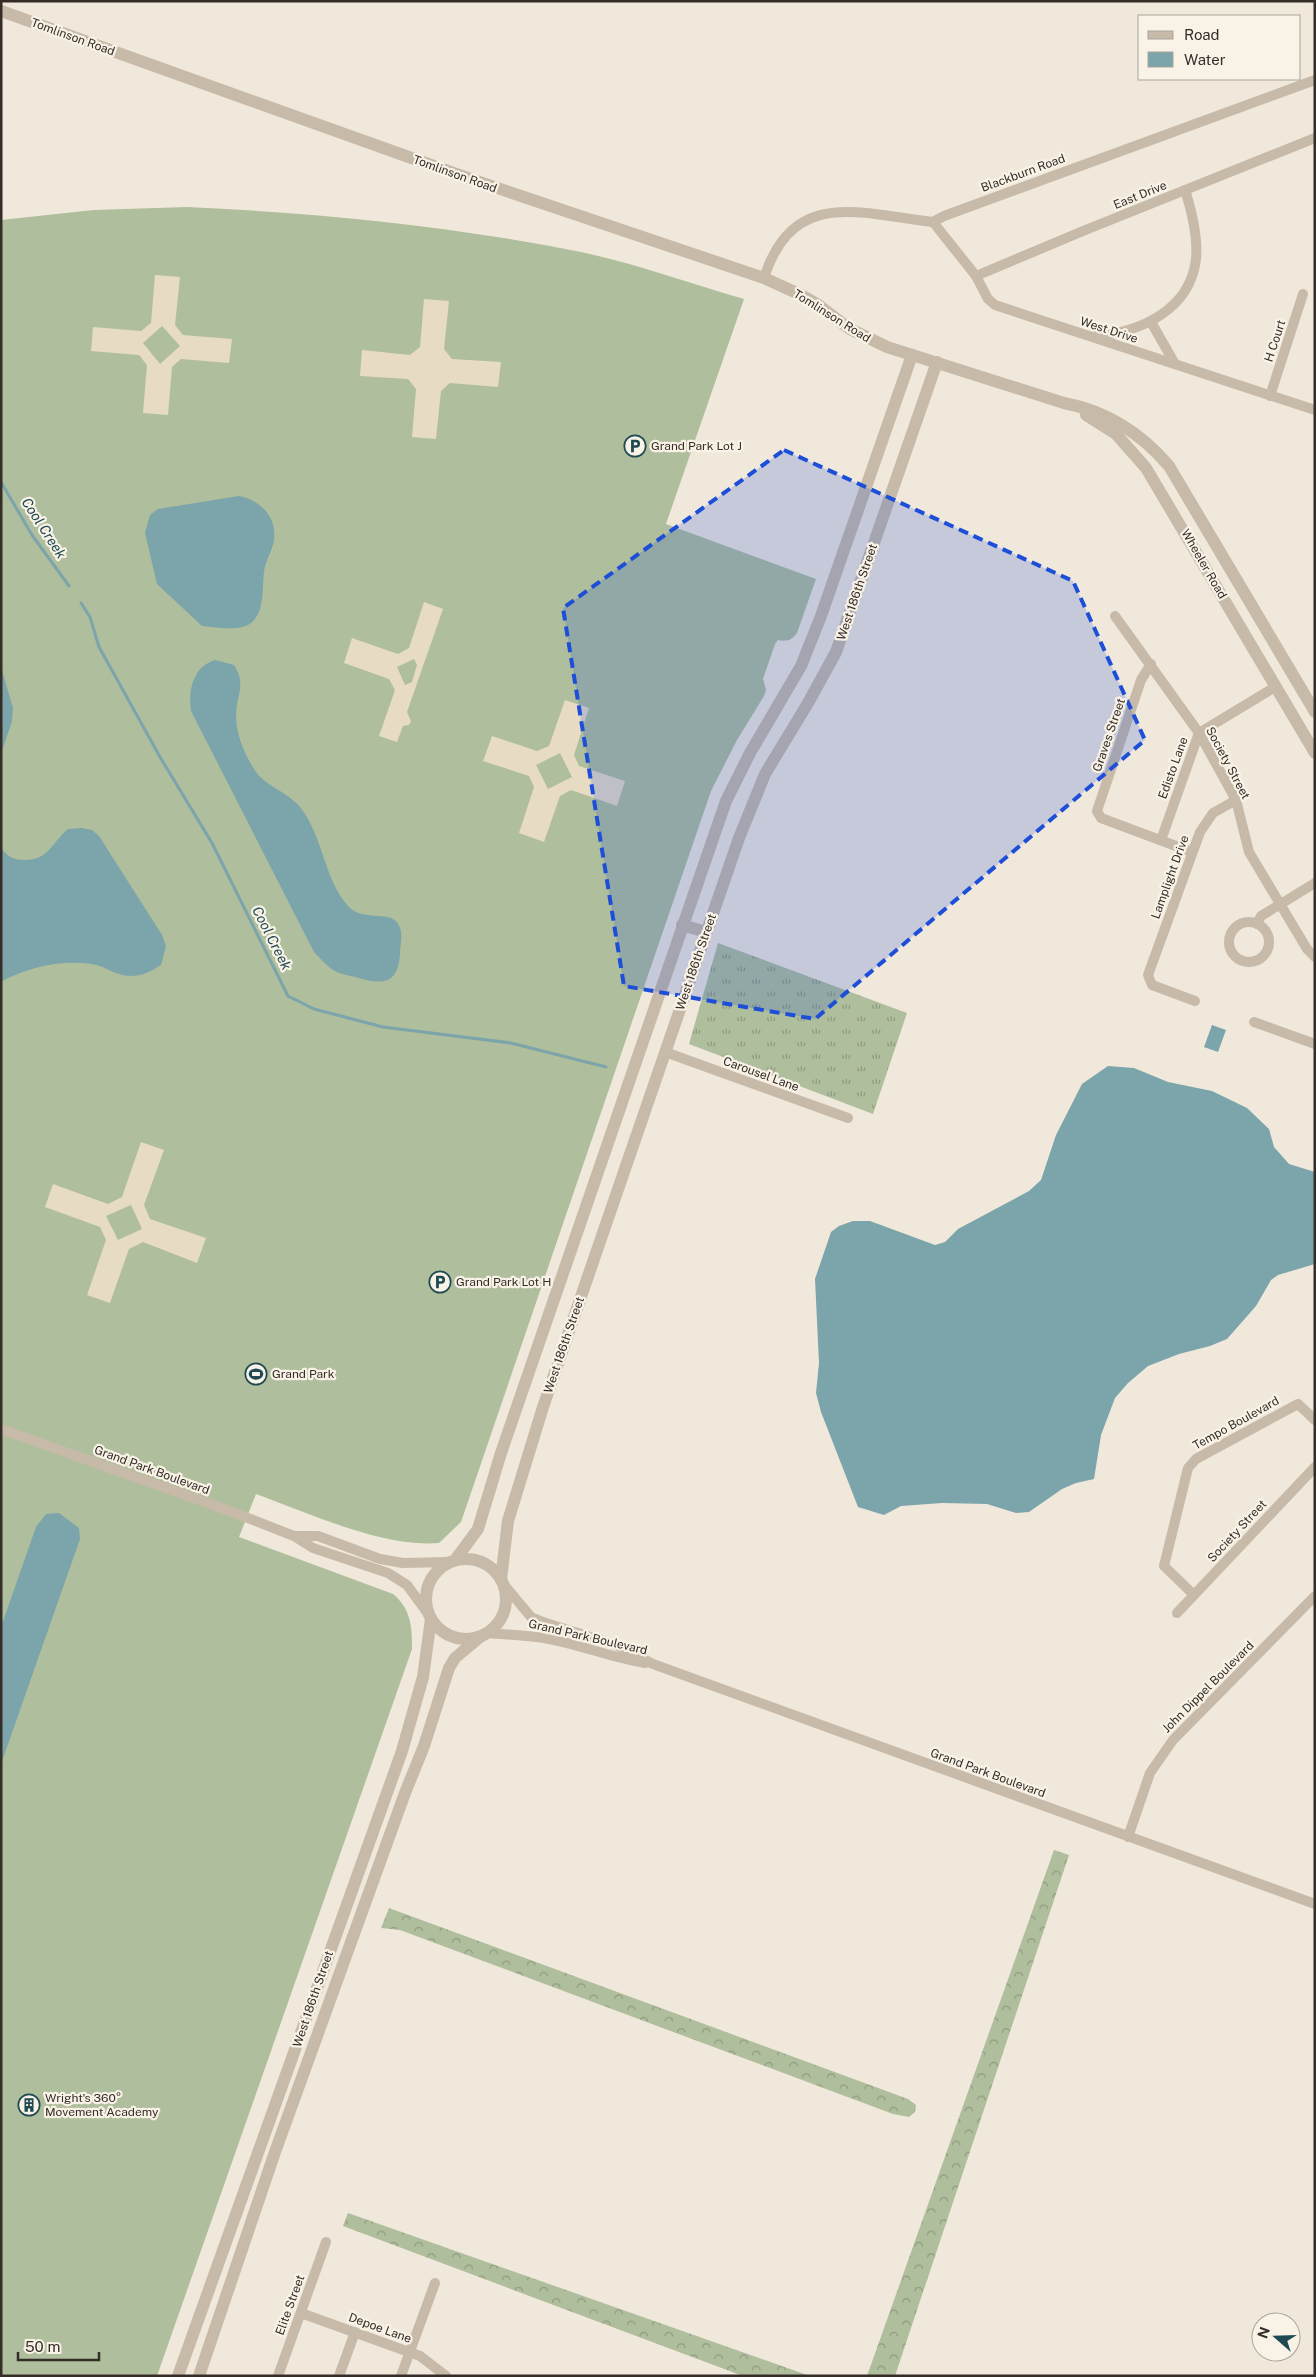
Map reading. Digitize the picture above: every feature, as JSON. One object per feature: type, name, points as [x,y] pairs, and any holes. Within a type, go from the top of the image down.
[{"type":"street","name":"Tomlinson Road","points":[[1,11],[459,176],[764,278],[817,304],[855,332],[906,353]]},
{"type":"street","name":"Blackburn Road","points":[[933,222],[944,216],[1315,80]]},
{"type":"street","name":"East Drive","points":[[976,276],[1315,138]]},
{"type":"street","points":[[1089,336],[1122,333],[1151,322],[1179,298],[1192,275],[1196,259],[1196,241],[1185,190]]},
{"type":"street","points":[[764,278],[774,252],[786,236],[799,224],[815,216],[832,212],[851,211],[933,222]]},
{"type":"street","name":"West Drive","points":[[933,222],[976,276],[988,298],[995,304],[1315,410]]},
{"type":"street","name":"H Court","points":[[1270,396],[1303,294]]},
{"type":"street","points":[[1151,322],[1175,364]]},
{"type":"street","name":"Wheeler Road","points":[[906,353],[1064,404],[1086,408],[1118,422],[1147,442],[1169,466],[1315,712]]},
{"type":"street","name":"West 186th Street","points":[[452,1561],[478,1529],[501,1453],[565,1273],[682,925],[726,801],[736,778],[801,666],[821,616],[906,353]]},
{"type":"street","name":"West 186th Street","points":[[503,1583],[508,1521],[524,1468],[706,932],[754,798],[765,774],[836,652],[937,362]]},
{"type":"street","name":"Wheeler Road","points":[[1064,404],[1116,434],[1146,468],[1315,753]]},
{"type":"street","name":"Society Street","points":[[1115,616],[1199,733],[1236,800],[1250,852],[1307,949],[1315,957]]},
{"type":"street","name":"Graves Street","points":[[1151,664],[1141,680],[1098,806],[1098,814],[1101,818],[1161,840]]},
{"type":"street","name":"Edisto Lane","points":[[1161,840],[1199,733],[1276,687]]},
{"type":"street","name":"Lamplight Drive","points":[[1195,1001],[1152,985],[1148,978],[1149,969],[1204,824],[1213,813],[1236,800]]},
{"type":"street","points":[[1161,840],[1192,852]]},
{"type":"street","points":[[1257,924],[1260,916],[1315,883]]},
{"type":"street","points":[[682,925],[706,932]]},
{"type":"street","points":[[1254,1022],[1315,1044]]},
{"type":"street","name":"Carousel Lane","points":[[665,1052],[848,1118]]},
{"type":"street","name":"Tempo Boulevard","points":[[1194,1595],[1164,1566],[1188,1468],[1196,1459],[1298,1404],[1315,1420]]},
{"type":"street","name":"Grand Park Boulevard","points":[[1,1430],[294,1536],[313,1548],[388,1573],[407,1586],[430,1617]]},
{"type":"street","name":"Society Street","points":[[1177,1613],[1315,1467]]},
{"type":"street","name":"Grand Park Boulevard","points":[[294,1536],[318,1536],[380,1558],[403,1563],[452,1561]]},
{"type":"street","points":[[470,1558],[485,1563],[497,1572],[503,1583],[506,1601],[503,1616],[484,1635],[466,1639],[450,1636],[438,1628],[430,1617],[426,1600],[428,1585],[436,1572],[452,1561],[470,1558]]},
{"type":"street","name":"Grand Park Boulevard","points":[[503,1583],[531,1617],[543,1622],[616,1644],[653,1664],[1315,1904]]},
{"type":"street","name":"John Dippel Boulevard","points":[[1128,1837],[1150,1773],[1172,1740],[1315,1596]]},
{"type":"street","name":"West 186th Street","points":[[178,2376],[403,1746],[423,1677],[430,1617]]},
{"type":"street","name":"West 186th Street","points":[[199,2376],[275,2152],[405,1793],[424,1746],[446,1674],[455,1658],[484,1635]]},
{"type":"street","name":"Grand Park Boulevard","points":[[484,1635],[550,1639],[618,1658],[653,1664]]},
{"type":"street","name":"Elite Street","points":[[278,2376],[326,2242]]},
{"type":"street","points":[[402,2376],[435,2283]]},
{"type":"street","name":"Depoe Lane","points":[[301,2313],[410,2352],[427,2361],[446,2376]]},
{"type":"street","points":[[340,2376],[355,2332]]},
{"type":"highlighted area","points":[[784,450],[1073,581],[1145,740],[815,1019],[624,986],[563,608]]},
{"type":"green space","name":"Grand Park","points":[[187,207],[385,222],[532,243],[621,262],[744,299],[666,524],[816,579],[797,633],[787,641],[778,640],[775,644],[763,679],[766,690],[764,696],[737,740],[711,791],[461,1522],[439,1543],[394,1540],[346,1528],[256,1494],[239,1537],[393,1594],[407,1612],[412,1633],[412,1649],[157,2376],[1,2376],[1,220],[94,210]]},
{"type":"green space","points":[[718,943],[907,1013],[873,1114],[689,1044]]},
{"type":"green space","points":[[1054,1850],[1069,1855],[895,2376],[867,2376]]},
{"type":"green space","points":[[389,1908],[908,2099],[916,2105],[915,2112],[909,2117],[893,2114],[400,1930],[381,1928]]},
{"type":"green space","points":[[348,2213],[810,2376],[743,2376],[343,2226]]},
{"type":"shaded area","points":[[155,275],[180,277],[175,325],[183,335],[232,339],[229,363],[181,359],[172,367],[168,415],[143,413],[147,365],[139,355],[91,351],[93,327],[141,331],[151,323]],"holes":[[[162,326],[180,346],[160,364],[143,343]]]},
{"type":"shaded area","points":[[424,299],[449,301],[444,349],[452,359],[501,362],[498,387],[450,383],[441,391],[436,439],[412,437],[416,389],[408,379],[360,376],[362,350],[410,355],[420,347]]},
{"type":"shaded area","points":[[424,602],[443,609],[407,712],[411,721],[409,725],[403,726],[397,742],[379,736],[395,690],[389,679],[344,663],[352,638],[398,654],[409,648]],"holes":[[[414,659],[417,665],[412,682],[405,685],[397,667]]]},
{"type":"shaded area","points":[[565,700],[589,708],[574,755],[579,766],[625,781],[617,806],[571,790],[560,796],[544,842],[519,833],[534,787],[529,776],[483,761],[492,736],[537,751],[549,746]],"holes":[[[560,753],[572,777],[548,789],[536,765]]]},
{"type":"shaded area","points":[[141,1142],[164,1150],[144,1205],[150,1219],[206,1238],[197,1263],[143,1242],[129,1249],[110,1303],[87,1295],[106,1240],[100,1227],[45,1207],[53,1184],[108,1204],[122,1197]],"holes":[[[131,1205],[142,1229],[118,1240],[106,1216]]]},
{"type":"water","points":[[239,496],[254,501],[266,511],[273,524],[273,543],[265,568],[261,606],[259,613],[246,626],[227,628],[202,626],[157,584],[145,533],[150,515],[158,509]]},
{"type":"water","points":[[215,660],[234,665],[238,672],[240,690],[236,708],[236,723],[241,743],[247,756],[258,775],[295,802],[308,818],[340,895],[348,906],[355,911],[362,914],[392,918],[397,922],[401,934],[398,965],[396,973],[386,981],[372,981],[335,971],[314,952],[191,711],[190,695],[194,680],[202,668]]},
{"type":"water","points":[[1,667],[13,708],[12,721],[1,754]]},
{"type":"water","points":[[82,828],[92,830],[99,836],[162,935],[166,946],[161,965],[146,973],[130,976],[85,963],[48,965],[12,976],[1,982],[1,848],[14,859],[33,859],[45,854],[68,829]]},
{"type":"water","points":[[1212,1025],[1226,1030],[1218,1052],[1204,1047]]},
{"type":"water","points":[[1108,1066],[1134,1068],[1168,1082],[1212,1091],[1247,1108],[1269,1129],[1274,1147],[1289,1164],[1315,1172],[1315,1264],[1278,1275],[1271,1280],[1256,1306],[1227,1339],[1148,1366],[1128,1383],[1115,1398],[1101,1435],[1094,1479],[1076,1483],[1062,1489],[1029,1512],[1016,1513],[987,1504],[942,1503],[901,1506],[884,1515],[858,1507],[821,1412],[816,1393],[819,1363],[815,1279],[831,1232],[839,1226],[853,1221],[870,1221],[935,1245],[945,1242],[958,1229],[1029,1191],[1041,1180],[1056,1135],[1082,1084]]},
{"type":"water","points":[[59,1513],[79,1528],[80,1539],[1,1764],[1,1627],[36,1527],[46,1514]]},
{"type":"waterway","name":"Cool Creek","points":[[1,482],[32,535],[69,586]]},
{"type":"waterway","name":"Cool Creek","points":[[81,603],[90,617],[99,647],[160,757],[212,843],[288,996],[314,1009],[383,1027],[511,1043],[606,1067]]},
{"type":"place","name":"Grand Park Lot J","points":[[635,446]]},
{"type":"place","name":"Grand Park Lot H","points":[[440,1282]]},
{"type":"place","name":"Grand Park","points":[[256,1374]]},
{"type":"place","name":"Wright's 360° Movement Academy","points":[[29,2105]]}]
